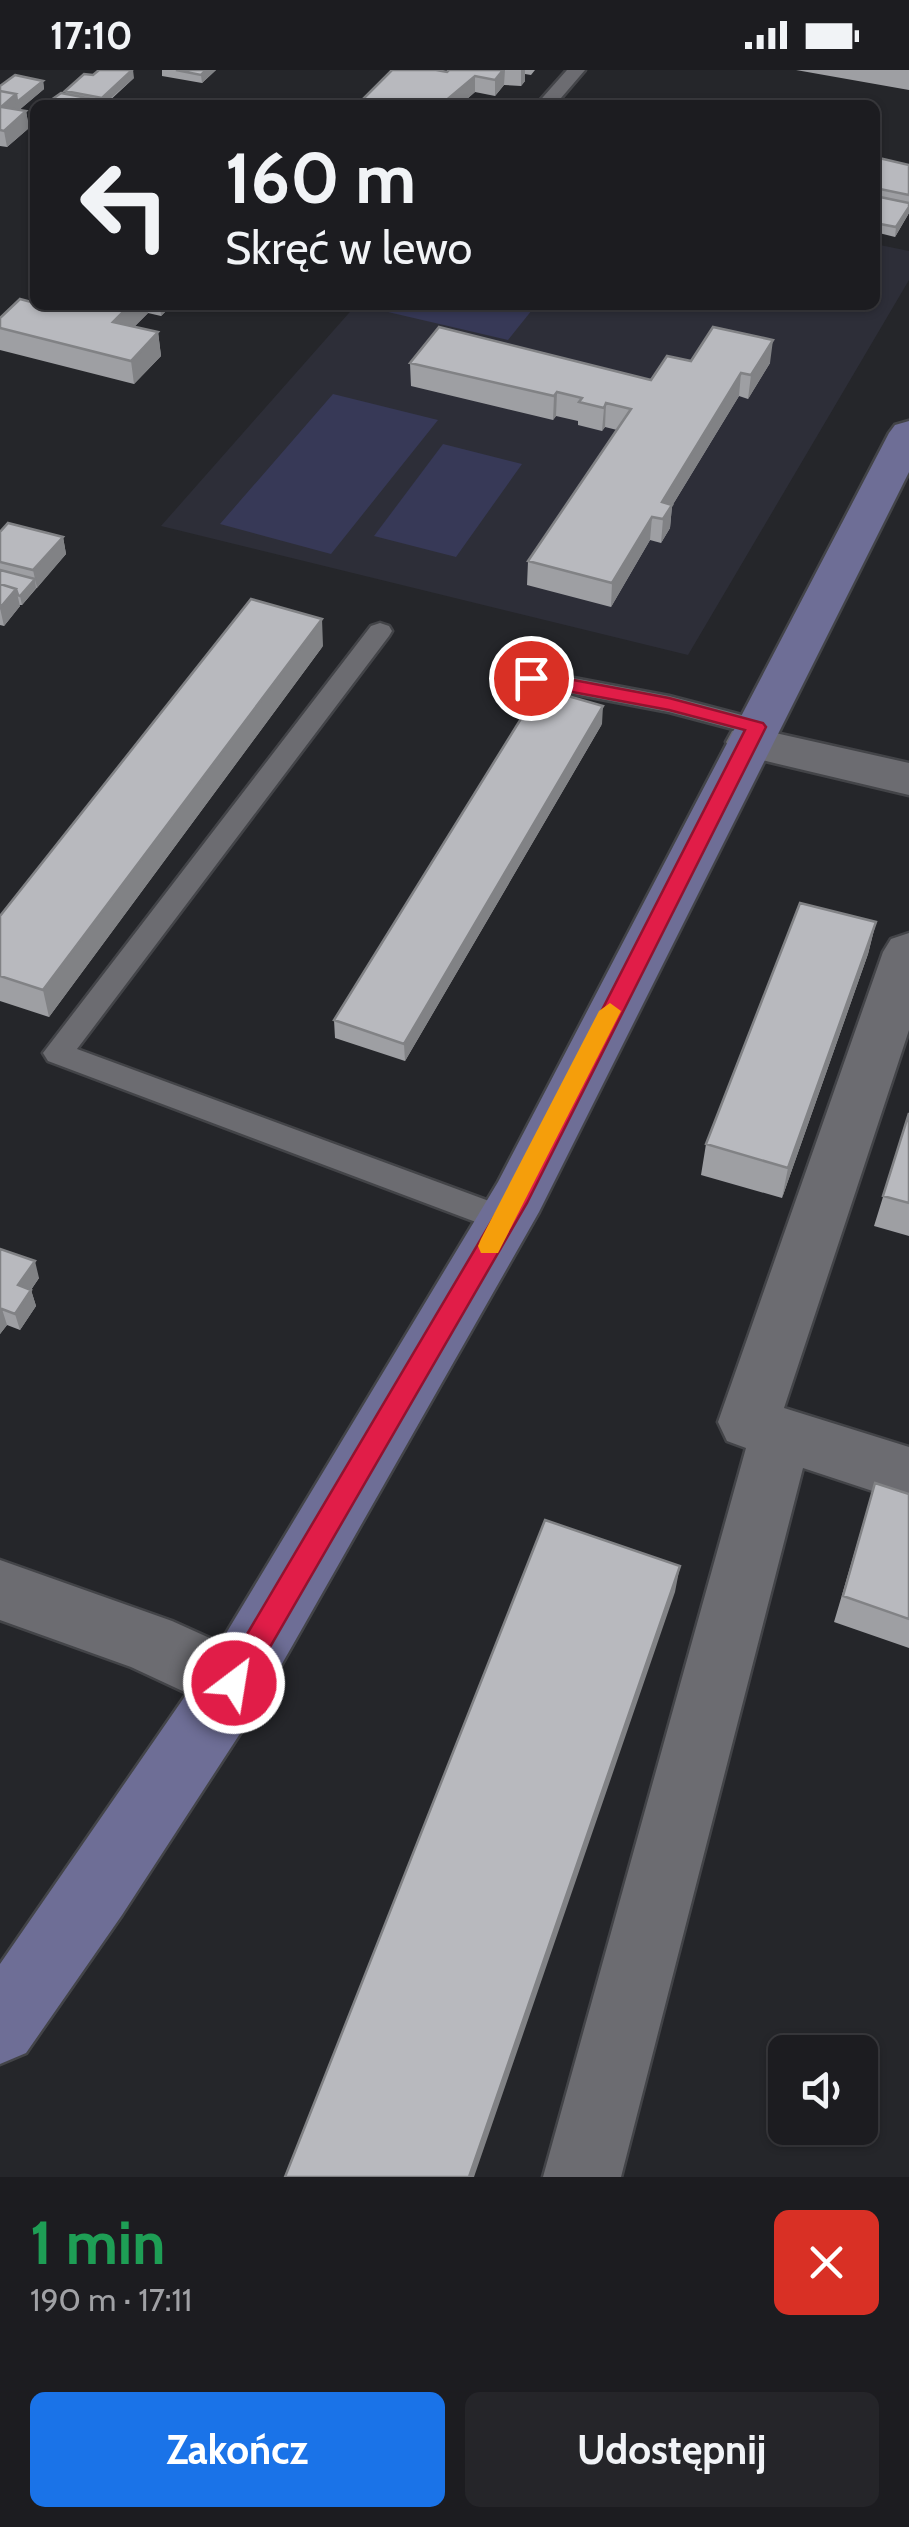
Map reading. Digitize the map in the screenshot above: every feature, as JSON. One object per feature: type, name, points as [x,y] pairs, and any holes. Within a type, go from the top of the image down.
[{"type":"street","points":[[0,2027],[97,1890],[234,1683],[504,1220],[909,434]]},
{"type":"street","points":[[752,735],[909,779]]},
{"type":"street","points":[[909,952],[749,1422],[909,1475]]},
{"type":"street","points":[[582,2177],[782,1434]]},
{"type":"street","points":[[0,1590],[150,1643],[234,1683]]},
{"type":"lane","points":[[550,100],[576,70]]},
{"type":"lane","points":[[380,631],[58,1053],[504,1220]]},
{"type":"lane","points":[[531,678],[669,704],[752,735]]},
{"type":"shaded area","points":[[880,245],[909,251],[909,280],[688,655],[161,526],[352,310],[880,310]]},
{"type":"shaded area","points":[[389,310],[532,310],[508,340]]},
{"type":"shaded area","points":[[333,394],[438,420],[331,554],[220,524]]},
{"type":"shaded area","points":[[443,444],[522,464],[456,557],[374,536]]},
{"type":"building","points":[[99,70],[132,70],[102,98],[65,91],[84,74],[93,75]]},
{"type":"building","points":[[176,70],[206,70],[201,75]]},
{"type":"building","points":[[392,70],[503,70],[495,80],[475,76],[447,100],[362,100]]},
{"type":"building","points":[[15,75],[43,81],[17,102],[16,94],[0,91],[0,86]]},
{"type":"building","points":[[0,91],[16,94],[1,107],[26,111],[4,131],[0,130]]},
{"type":"building","points":[[61,93],[98,100],[51,100]]},
{"type":"building","points":[[880,158],[909,165],[909,195],[880,189]]},
{"type":"building","points":[[880,197],[909,203],[896,227],[880,224]]},
{"type":"building","points":[[20,299],[30,302],[30,310],[125,310],[113,322],[158,332],[131,361],[0,328],[0,318]]},
{"type":"building","points":[[439,327],[651,380],[667,356],[691,361],[713,327],[773,340],[751,375],[741,373],[662,502],[672,505],[663,519],[652,517],[612,583],[528,561],[631,409],[606,403],[604,408],[557,392],[554,396],[410,363]]},
{"type":"building","points":[[8,523],[63,537],[33,570],[0,562],[0,532]]},
{"type":"building","points":[[0,570],[35,579],[20,596],[16,589],[0,584]]},
{"type":"building","points":[[0,584],[16,589],[0,608]]},
{"type":"building","points":[[251,599],[322,619],[43,990],[0,976],[0,916]]},
{"type":"building","points":[[540,688],[603,706],[404,1044],[334,1020]]},
{"type":"building","points":[[800,903],[876,922],[788,1168],[706,1144]]},
{"type":"building","points":[[909,1113],[909,1203],[883,1196]]},
{"type":"building","points":[[0,1249],[35,1261],[18,1285],[31,1290],[15,1314],[0,1311]]},
{"type":"building","points":[[875,1483],[909,1494],[909,1619],[843,1596]]},
{"type":"building","points":[[545,1520],[680,1566],[469,2177],[285,2177]]},
{"type":"slow traffic","points":[[490,1246],[519,1196],[610,1011]]},
{"type":"route","points":[[234,1683],[519,1196],[756,727],[669,704],[531,678]]}]
